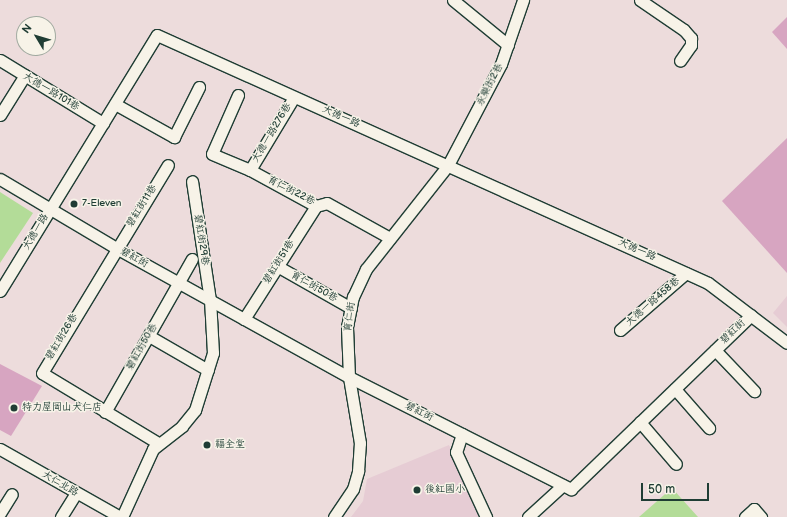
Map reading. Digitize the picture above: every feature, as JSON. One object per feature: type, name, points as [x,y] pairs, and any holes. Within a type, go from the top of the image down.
[{"type":"street","points":[[452,0],[508,45]]},
{"type":"street","name":"永樂街2巷","points":[[448,165],[501,64],[524,0]]},
{"type":"street","points":[[640,0],[684,30],[691,38],[691,45],[680,61]]},
{"type":"street","name":"大德一路","points":[[0,291],[157,35],[708,283],[787,342]]},
{"type":"street","name":"大德一路101巷","points":[[0,60],[103,123]]},
{"type":"street","points":[[0,115],[24,75]]},
{"type":"street","points":[[115,104],[174,137],[199,87]]},
{"type":"street","name":"育仁街22巷","points":[[238,96],[212,154],[250,170],[316,206],[327,203],[390,238]]},
{"type":"street","name":"大德一路276巷","points":[[250,170],[294,97]]},
{"type":"street","name":"碧紅街11巷","points":[[116,248],[168,165]]},
{"type":"street","name":"育仁街","points":[[334,517],[348,500],[358,471],[360,443],[349,377],[347,327],[351,308],[366,269],[448,165]]},
{"type":"street","name":"碧紅街","points":[[0,179],[116,248],[349,377],[571,489],[751,315]]},
{"type":"street","name":"碧紅街29巷","points":[[121,517],[146,461],[158,443],[189,418],[208,370],[214,340],[210,300],[192,181]]},
{"type":"street","name":"碧紅街51巷","points":[[244,319],[316,206]]},
{"type":"street","name":"碧紅街26巷","points":[[116,248],[42,369],[46,376],[158,443]]},
{"type":"street","name":"碧紅街50巷","points":[[104,412],[180,283],[192,259]]},
{"type":"street","name":"育仁街50巷","points":[[277,266],[351,308]]},
{"type":"street","name":"大德一路458巷","points":[[620,330],[686,273]]},
{"type":"street","points":[[148,336],[208,370]]},
{"type":"street","points":[[715,350],[754,391]]},
{"type":"street","points":[[675,389],[709,428]]},
{"type":"street","points":[[640,422],[676,464]]},
{"type":"street","points":[[462,434],[456,452],[486,517]]},
{"type":"street","name":"大仁北路","points":[[0,449],[121,517]]},
{"type":"street","points":[[528,517],[563,485]]},
{"type":"street","points":[[61,517],[76,493]]},
{"type":"street","points":[[0,513],[12,494]]},
{"type":"street","points":[[745,517],[754,509],[761,517]]},
{"type":"shaded area","points":[[787,296],[787,327],[773,313]]},
{"type":"shaded area","name":"後紅國小","points":[[449,445],[482,517],[351,517],[363,501],[367,479]]},
{"type":"green space","points":[[0,192],[33,213],[0,263]]},
{"type":"green space","points":[[672,488],[698,517],[639,517]]},
{"type":"building","points":[[787,17],[787,49],[772,32]]},
{"type":"building","points":[[787,138],[787,273],[722,201]]},
{"type":"building","name":"特力屋岡山大仁店","points":[[0,364],[42,386],[11,436],[0,430]]},
{"type":"place","name":"7-Eleven","points":[[74,204]]},
{"type":"place","name":"特力屋岡山大仁店","points":[[14,408]]},
{"type":"place","name":"福全堂","points":[[207,445]]},
{"type":"place","name":"後紅國小","points":[[417,490]]}]
